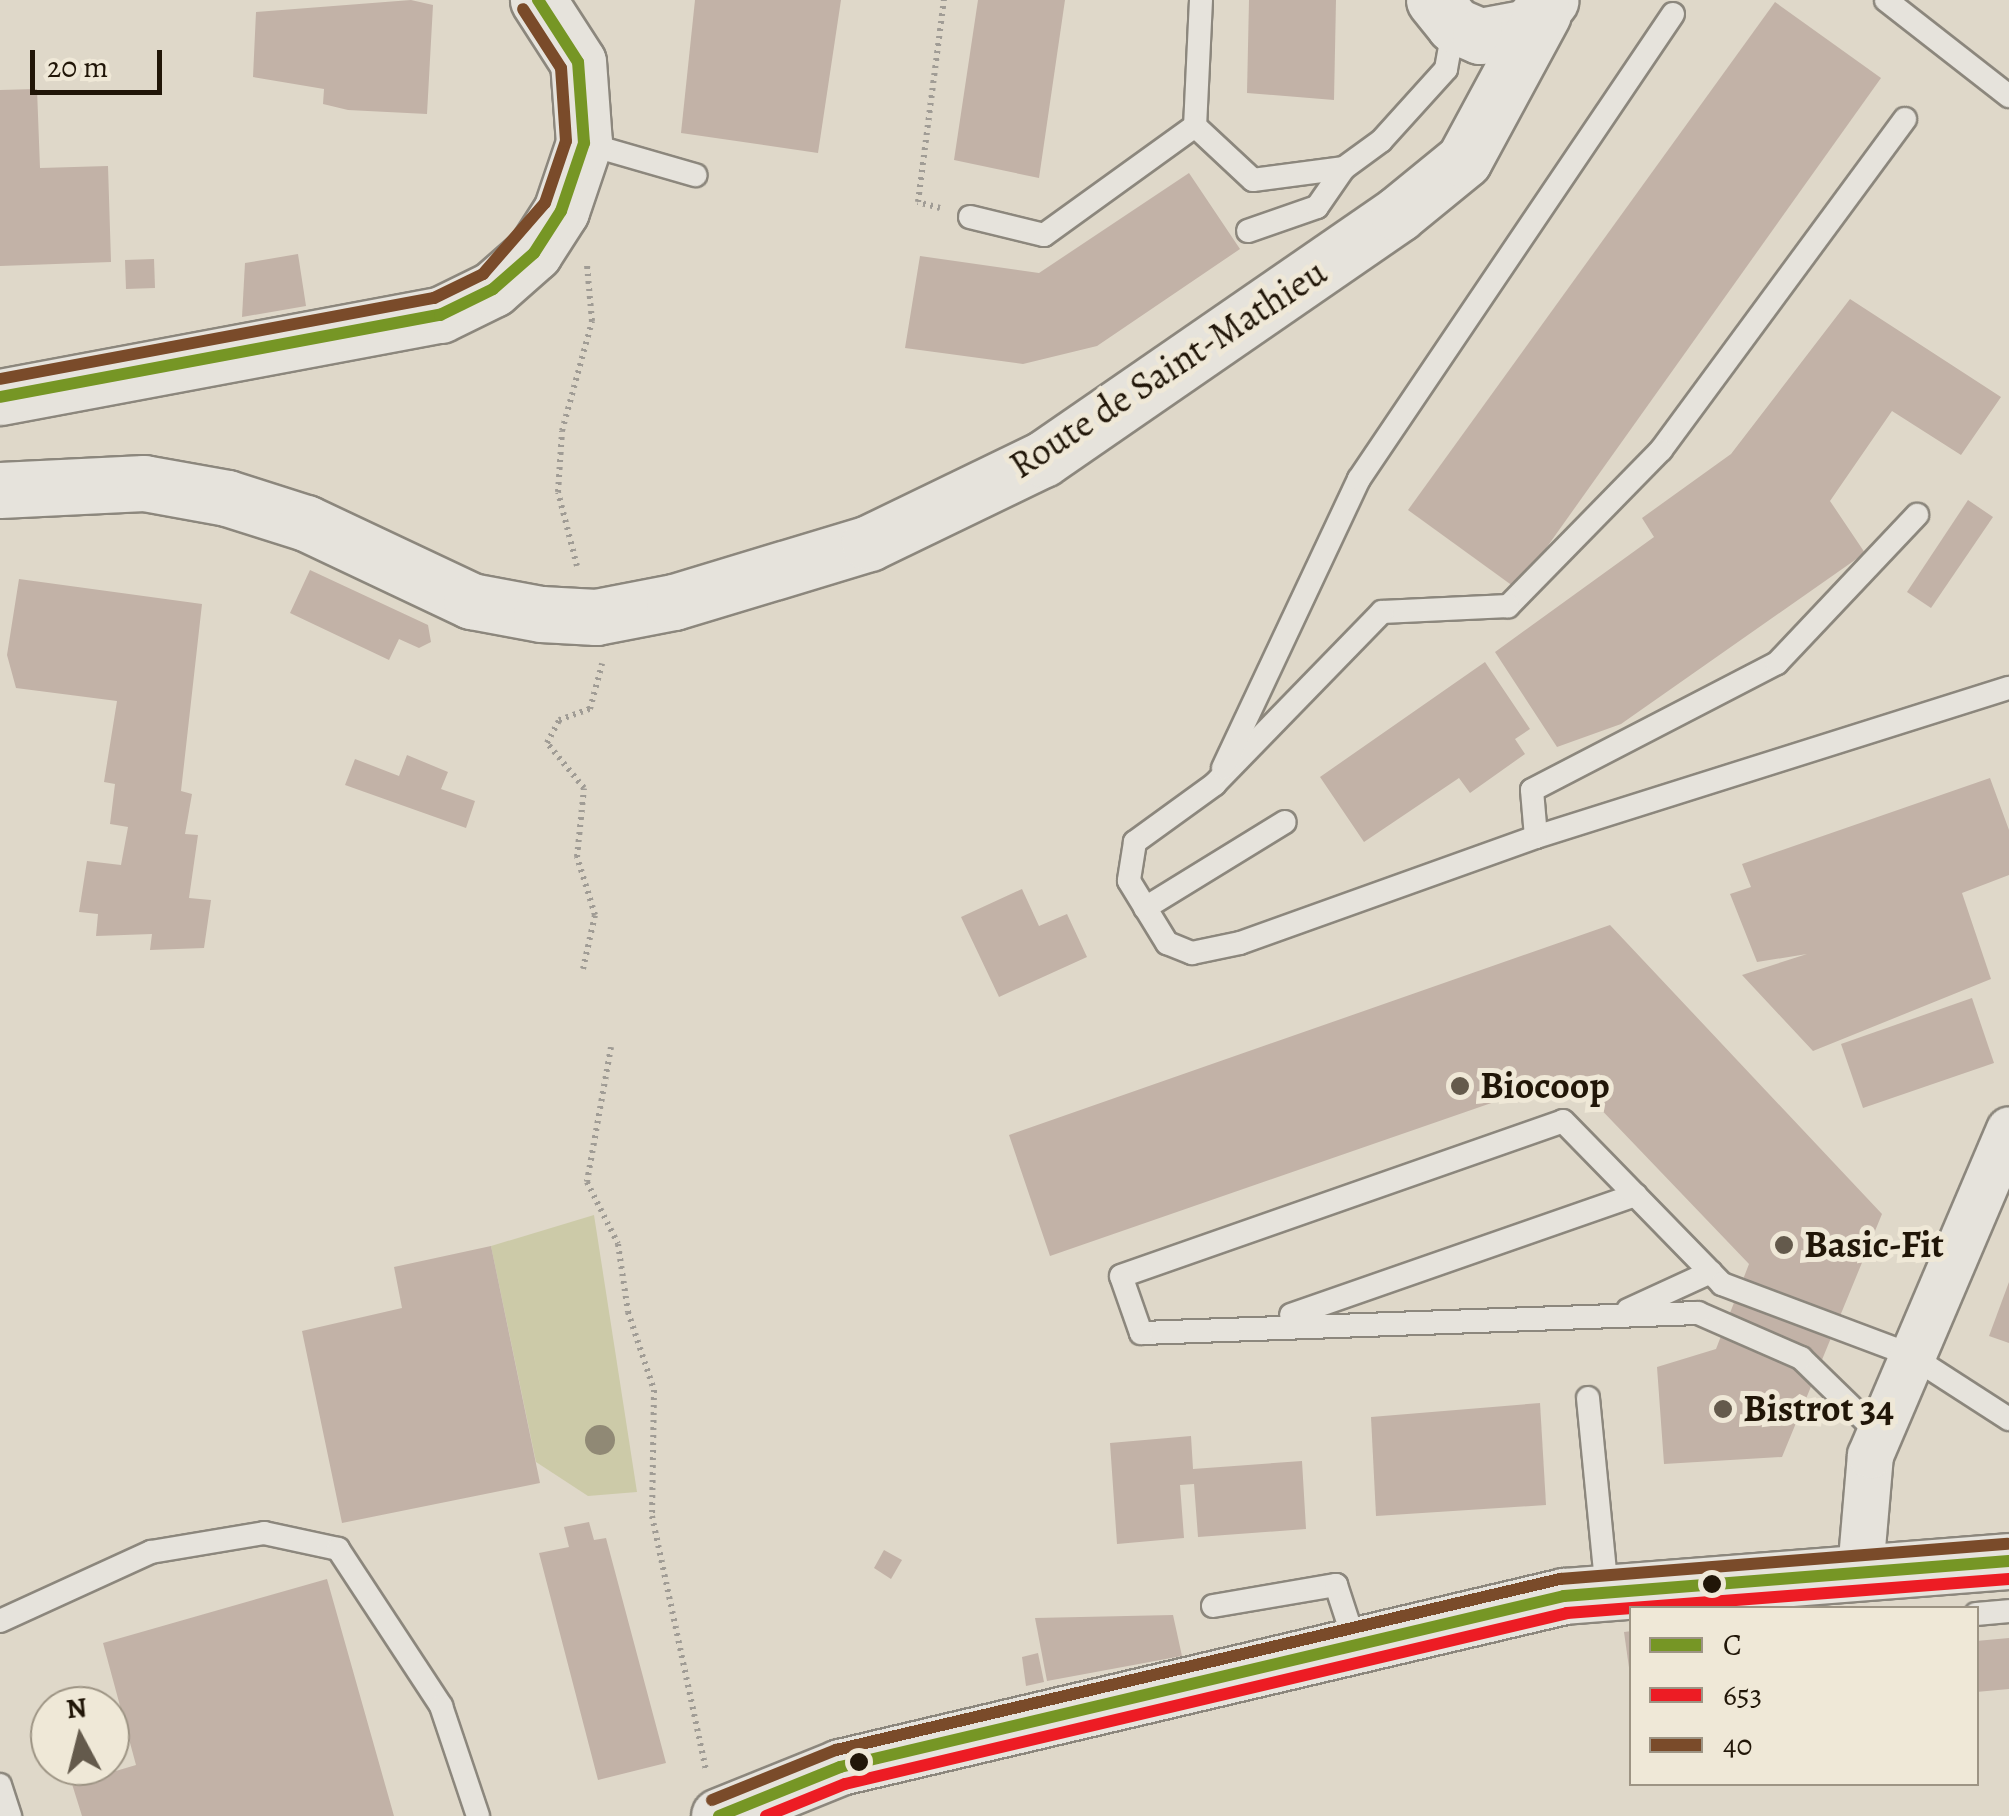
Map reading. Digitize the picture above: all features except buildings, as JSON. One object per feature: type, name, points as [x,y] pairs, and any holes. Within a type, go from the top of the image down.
[{"type":"main road","points":[[0,397],[440,315],[494,289],[534,253],[584,143],[578,62],[538,0]]},
{"type":"main road","points":[[1444,13],[1507,36],[1547,7]]},
{"type":"main road","name":"Route de Saint-Mathieu","points":[[0,490],[144,483],[227,498],[306,523],[472,601],[541,614],[596,616],[674,602],[852,548],[1044,459],[1398,214],[1464,160],[1547,7]]},
{"type":"main road","points":[[713,1797],[1355,1643],[1607,1591],[2009,1560]]},
{"type":"street","points":[[1860,1571],[1861,1498],[1878,1432],[1908,1354],[2009,1130]]},
{"type":"lane","points":[[1201,0],[1195,126],[1253,180],[1344,168]]},
{"type":"lane","points":[[1886,0],[2009,96]]},
{"type":"lane","points":[[1248,230],[1317,207],[1344,168],[1418,107],[1446,69],[1444,13]]},
{"type":"lane","points":[[1215,784],[1359,479],[1673,14]]},
{"type":"lane","points":[[1905,119],[1661,450],[1508,606],[1382,612],[1215,784],[1135,842],[1128,881],[1168,944],[1192,953],[1536,837],[2009,688]]},
{"type":"lane","points":[[970,218],[1044,235],[1195,126]]},
{"type":"lane","points":[[584,143],[695,175]]},
{"type":"lane","points":[[1536,837],[1532,790],[1777,663],[1917,515]]},
{"type":"lane","points":[[1146,908],[1285,822]]},
{"type":"lane","points":[[1878,1432],[1801,1358],[1698,1313],[1141,1333],[1121,1276],[1563,1121],[1710,1272],[1908,1354],[2009,1419]]},
{"type":"lane","points":[[1137,1321],[1312,1315],[1636,1195]]},
{"type":"lane","points":[[1616,1316],[1710,1272]]},
{"type":"lane","points":[[1588,1398],[1607,1591]]},
{"type":"lane","points":[[0,1621],[152,1552],[264,1533],[338,1549],[442,1706],[478,1816]]},
{"type":"lane","points":[[1213,1606],[1336,1585],[1355,1643]]},
{"type":"lane","points":[[1979,1614],[2009,1610]]},
{"type":"lane","points":[[0,1785],[10,1816]]},
{"type":"path","points":[[918,202],[944,0]]},
{"type":"path","points":[[580,575],[558,492],[562,431],[592,321],[589,286]]},
{"type":"path","points":[[583,968],[595,915],[576,858],[584,788],[547,743],[559,720],[590,709],[600,694],[600,642]]},
{"type":"path","points":[[611,1048],[588,1182],[618,1244],[628,1312],[654,1390],[652,1516],[713,1797]]},
{"type":"shaded area","points":[[594,1215],[637,1492],[588,1496],[536,1462],[491,1246]]},
{"type":"transit line","name":"C","points":[[0,397],[440,315],[493,289],[534,253],[561,211],[584,143],[578,62],[538,0]]},
{"type":"transit line","name":"40","points":[[0,379],[434,298],[483,274],[545,203],[566,141],[561,68],[523,9]]},
{"type":"transit line","name":"40","points":[[712,1800],[836,1750],[1560,1579],[2008,1544]]},
{"type":"transit line","name":"C","points":[[719,1816],[840,1767],[1564,1596],[2009,1561]]},
{"type":"transit line","name":"653","points":[[1658,1606],[2009,1579]]},
{"type":"transit line","name":"653","points":[[766,1816],[845,1784],[1567,1613],[1629,1608]]},
{"type":"place","name":"Biocoop","points":[[1460,1086]]},
{"type":"place","name":"Basic-Fit","points":[[1784,1245]]},
{"type":"place","name":"Bistrot 34","points":[[1723,1409]]}]
